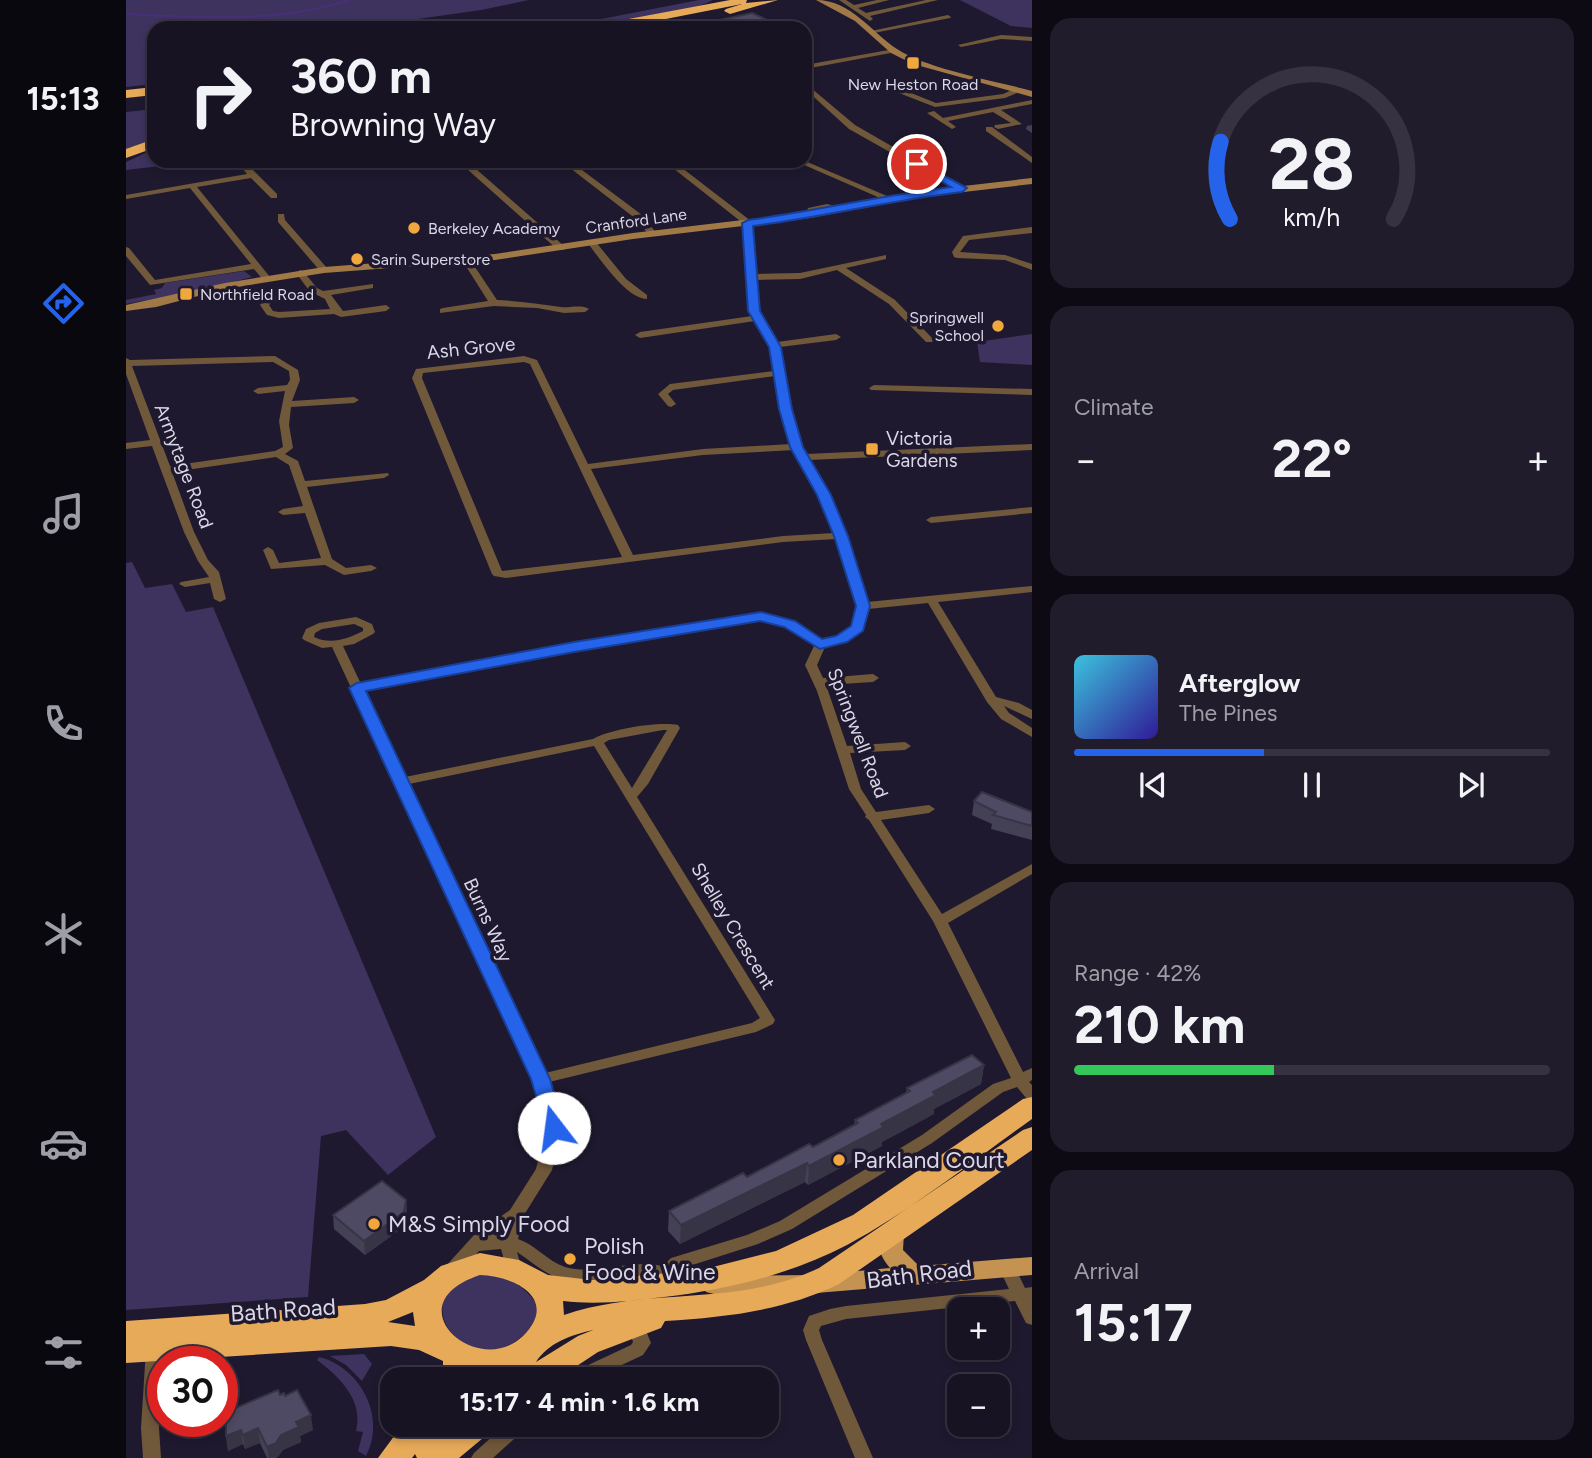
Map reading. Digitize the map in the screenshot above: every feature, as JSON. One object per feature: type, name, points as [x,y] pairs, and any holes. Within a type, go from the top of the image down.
[{"type":"highway","points":[[687,21],[772,0]]},
{"type":"highway","points":[[639,21],[745,1]]},
{"type":"highway","points":[[660,21],[745,1]]},
{"type":"highway","points":[[126,94],[147,92]]},
{"type":"highway","points":[[126,102],[147,100]]},
{"type":"highway","points":[[126,153],[147,146]]},
{"type":"highway","points":[[552,1367],[679,1289],[766,1268],[838,1238],[1032,1106]]},
{"type":"highway","points":[[816,1284],[1032,1137]]},
{"type":"highway","points":[[515,1367],[534,1344],[549,1322],[552,1309],[549,1296],[514,1253],[499,1264],[480,1264],[441,1281],[425,1305],[425,1316],[430,1330],[453,1360],[491,1362],[514,1357],[534,1344],[588,1319],[633,1319]]},
{"type":"highway","name":"Bath Road","points":[[126,1333],[365,1317],[392,1310],[441,1281]]},
{"type":"highway","name":"Bath Road","points":[[541,1285],[559,1290],[588,1292],[679,1289],[793,1294],[816,1284]]},
{"type":"highway","name":"Bath Road","points":[[140,1350],[391,1334],[419,1338],[453,1360]]},
{"type":"highway","points":[[393,1458],[411,1437]]},
{"type":"highway","points":[[426,1458],[443,1437]]},
{"type":"highway","points":[[438,1458],[463,1437]]},
{"type":"main road","points":[[892,1233],[889,1239],[891,1253],[915,1276]]},
{"type":"main road","name":"Bath Road","points":[[816,1284],[1032,1266]]},
{"type":"street","points":[[820,0],[869,24],[948,17]]},
{"type":"street","points":[[842,0],[854,7],[894,51],[916,62],[1032,98]]},
{"type":"street","points":[[854,7],[886,0]]},
{"type":"street","points":[[869,24],[935,1]]},
{"type":"street","points":[[962,45],[1001,37],[1032,39]]},
{"type":"street","points":[[812,66],[894,51]]},
{"type":"street","points":[[812,91],[852,127],[962,188]]},
{"type":"street","points":[[903,93],[935,105],[1005,96],[1016,91]]},
{"type":"street","points":[[942,120],[995,110],[1032,98]]},
{"type":"street","points":[[995,110],[1018,124],[994,128],[1032,161]]},
{"type":"street","points":[[931,113],[952,127]]},
{"type":"street","points":[[812,166],[890,199]]},
{"type":"street","points":[[247,168],[274,196]]},
{"type":"street","points":[[470,168],[561,248]]},
{"type":"street","points":[[574,168],[639,217],[653,234]]},
{"type":"street","points":[[677,168],[748,223],[754,311],[774,345],[786,409],[799,452],[824,495],[841,536],[863,606],[1032,589]]},
{"type":"street","points":[[126,197],[253,175]]},
{"type":"street","name":"Cranford Lane","points":[[126,308],[300,273],[466,260],[810,215],[890,199],[1032,181]]},
{"type":"street","points":[[192,185],[267,279]]},
{"type":"street","points":[[281,216],[281,220],[324,270]]},
{"type":"street","points":[[1032,230],[969,238],[964,240],[956,252],[957,255],[983,255],[1017,260],[1032,267]]},
{"type":"street","points":[[592,243],[623,281],[644,297]]},
{"type":"street","points":[[126,250],[153,283],[256,266]]},
{"type":"street","points":[[753,277],[800,276],[883,257]]},
{"type":"street","points":[[466,260],[494,303]]},
{"type":"street","points":[[838,267],[892,302],[929,340]]},
{"type":"street","points":[[300,273],[314,290]]},
{"type":"street","points":[[336,311],[279,315],[267,311],[264,305],[268,301],[314,290],[325,293],[350,292],[370,286]]},
{"type":"street","points":[[325,293],[336,311],[341,314],[371,314],[386,308]]},
{"type":"street","points":[[443,311],[494,303],[537,305],[564,310],[585,309]]},
{"type":"street","points":[[640,335],[757,318]]},
{"type":"street","points":[[774,345],[836,337]]},
{"type":"street","points":[[275,359],[282,349]]},
{"type":"street","points":[[126,362],[275,359],[293,370],[295,380],[289,388],[289,404],[284,416],[288,448],[278,454],[168,470]]},
{"type":"street","name":"Ash Grove","points":[[629,559],[534,362],[524,359],[430,369],[417,375],[498,573],[506,575],[783,539],[841,536]]},
{"type":"street","name":"Armytage Road","points":[[126,362],[189,532],[215,579],[220,599]]},
{"type":"street","points":[[671,404],[663,394],[670,387],[780,373]]},
{"type":"street","points":[[258,391],[289,388]]},
{"type":"street","points":[[874,388],[1032,392]]},
{"type":"street","points":[[289,404],[354,400]]},
{"type":"street","points":[[126,446],[157,442]]},
{"type":"street","points":[[585,467],[703,452],[1032,447]]},
{"type":"street","points":[[278,454],[294,463],[327,561],[344,572],[371,568]]},
{"type":"street","points":[[302,485],[384,475]]},
{"type":"street","points":[[283,512],[309,509]]},
{"type":"street","points":[[931,520],[1032,510]]},
{"type":"street","points":[[268,550],[275,567],[327,561]]},
{"type":"street","points":[[185,584],[215,579]]},
{"type":"street","points":[[931,599],[991,699],[1005,716],[1032,733]]},
{"type":"street","name":"Springwell Road","points":[[863,606],[858,628],[842,639],[820,645],[811,665],[855,789],[940,921],[1026,1077],[1032,1095]]},
{"type":"street","points":[[357,688],[574,647],[761,617],[790,624],[820,645]]},
{"type":"street","name":"Burns Way","points":[[337,645],[541,1079],[554,1128],[544,1170],[516,1214],[473,1245],[441,1281]]},
{"type":"street","points":[[819,682],[873,678]]},
{"type":"street","points":[[991,699],[1015,706],[1032,715]]},
{"type":"street","points":[[401,782],[597,742],[605,737],[663,726],[674,728],[642,785],[632,794]]},
{"type":"street","name":"Shelley Crescent","points":[[541,1079],[756,1027],[768,1020],[632,794],[597,742]]},
{"type":"street","points":[[841,750],[905,746]]},
{"type":"street","points":[[872,817],[929,809]]},
{"type":"street","points":[[940,921],[1032,868]]},
{"type":"street","points":[[679,1289],[677,1263],[752,1240],[786,1225],[927,1139],[998,1088],[1026,1077]]},
{"type":"street","name":"Burns Way","points":[[514,1253],[516,1214]]},
{"type":"street","points":[[473,1245],[514,1253],[572,1275],[646,1269],[679,1289]]},
{"type":"street","points":[[1007,1268],[1025,1294],[1032,1318]]},
{"type":"street","name":"Bath Road","points":[[864,1458],[812,1334],[815,1321],[835,1315],[1025,1294]]},
{"type":"street","points":[[601,1367],[637,1350],[642,1343],[633,1319]]},
{"type":"street","points":[[140,1350],[152,1458]]},
{"type":"street","points":[[480,1458],[504,1437]]},
{"type":"shaded area","points":[[126,0],[529,0],[404,21],[147,21],[147,85],[126,87]]},
{"type":"shaded area","points":[[699,0],[713,0],[689,8],[624,21],[591,21]]},
{"type":"shaded area","points":[[960,0],[1032,0],[1032,28],[1011,26]]},
{"type":"shaded area","points":[[147,110],[147,144],[126,151],[126,112]]},
{"type":"shaded area","points":[[147,152],[147,168],[126,170],[126,162]]},
{"type":"shaded area","points":[[244,271],[252,277],[193,292],[126,304],[126,300],[156,294],[154,290],[162,288],[165,283]]},
{"type":"shaded area","points":[[1032,334],[1032,365],[980,362],[977,342]]},
{"type":"shaded area","points":[[132,562],[145,588],[172,584],[186,612],[213,607],[436,1137],[388,1175],[346,1130],[321,1136],[308,1297],[126,1310],[126,563]]},
{"type":"shaded area","points":[[486,1274],[505,1278],[520,1286],[544,1314],[515,1342],[503,1348],[484,1351],[467,1346],[454,1336],[445,1322],[442,1307],[447,1293],[461,1281]]},
{"type":"shaded area","points":[[364,1354],[372,1364],[362,1381],[346,1365],[330,1356]]},
{"type":"shaded area","points":[[319,1357],[347,1371],[366,1396],[373,1425],[372,1441],[366,1456],[358,1451],[363,1432],[356,1431],[358,1420],[353,1400],[342,1382],[317,1360]]},
{"type":"building","points":[[752,13],[770,21],[715,21]]},
{"type":"building","points":[[982,792],[1032,812],[1032,826],[993,815],[996,812],[974,801]]},
{"type":"building","points":[[972,1055],[984,1065],[933,1092],[936,1095],[881,1124],[884,1127],[809,1166],[807,1163],[681,1225],[669,1211],[743,1173],[747,1177],[809,1144],[813,1147],[858,1123],[855,1120],[910,1091],[907,1088]]},
{"type":"building","points":[[382,1181],[406,1200],[404,1212],[364,1241],[333,1215]]},
{"type":"building","points":[[278,1390],[280,1395],[284,1393],[285,1396],[297,1390],[311,1415],[296,1422],[299,1427],[281,1435],[276,1443],[267,1447],[258,1428],[243,1435],[241,1430],[238,1431],[238,1407]]},
{"type":"waterway","points":[[126,14],[266,16],[322,8],[349,0]]},
{"type":"place","name":"New Heston Road","points":[[913,63]]},
{"type":"place","name":"Berkeley Academy","points":[[414,228]]},
{"type":"place","name":"Sarin Superstore","points":[[357,259]]},
{"type":"place","name":"Northfield Road","points":[[186,294]]},
{"type":"place","name":"Springwell School","points":[[998,326]]},
{"type":"place","name":"Victoria Gardens","points":[[872,449]]},
{"type":"place","name":"Parkland Court","points":[[839,1160]]},
{"type":"place","name":"M&S Simply Food","points":[[374,1224]]},
{"type":"place","name":"Polish Food & Wine","points":[[570,1259]]},
{"type":"route","points":[[554,1128],[541,1079],[357,688],[574,647],[761,617],[790,624],[820,645],[842,639],[858,628],[863,606],[841,536],[824,495],[800,457],[786,409],[775,347],[754,311],[748,223],[810,215],[962,188],[917,164]]}]
